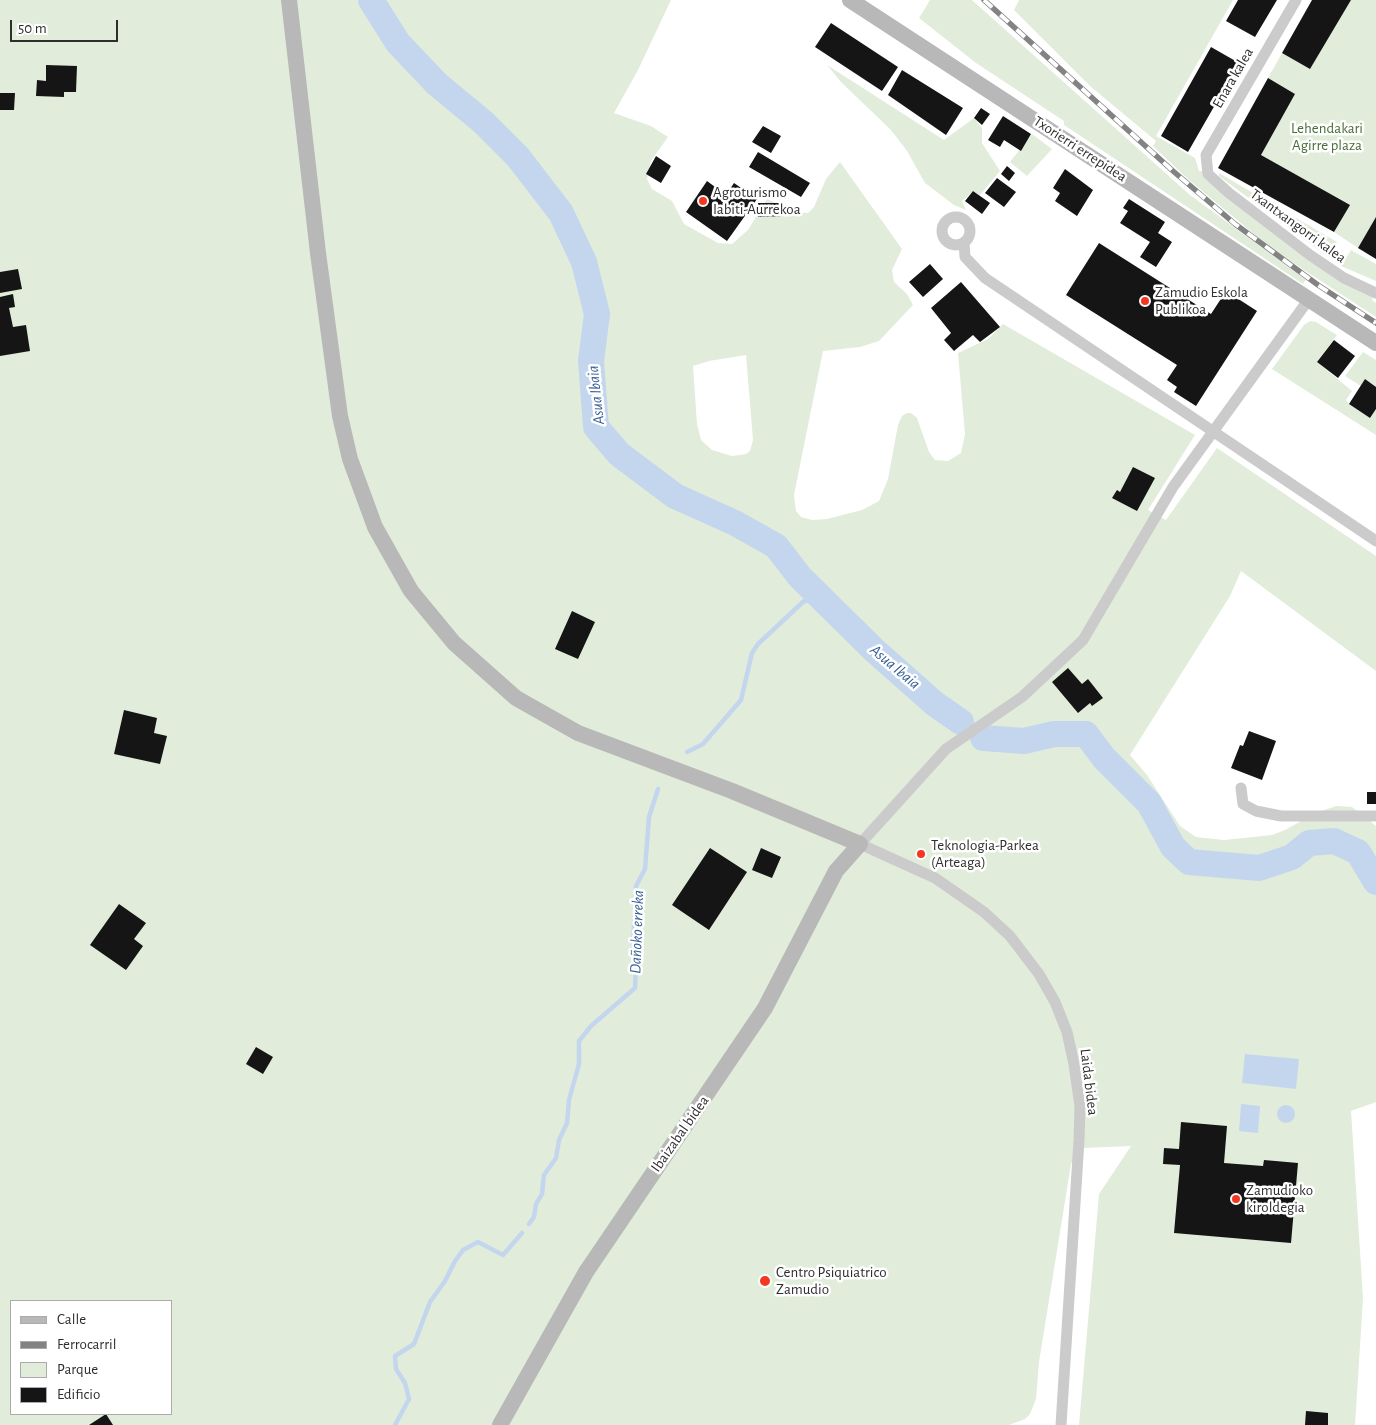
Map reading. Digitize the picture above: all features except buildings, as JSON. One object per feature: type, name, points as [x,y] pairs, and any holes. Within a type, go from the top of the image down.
[{"type":"street","points":[[289,0],[318,253],[340,416],[350,460],[375,527],[411,591],[454,643],[516,698],[578,733],[732,791],[860,844],[946,749],[1022,697],[1083,640],[1173,487],[1308,299]]},
{"type":"street","name":"Txorierri errepidea","points":[[850,0],[1376,343]]},
{"type":"street","name":"Enara kalea","points":[[1208,174],[1206,155],[1296,0]]},
{"type":"street","name":"Txantxangorri kalea","points":[[1208,174],[1228,193],[1318,260],[1355,284],[1376,293]]},
{"type":"street","points":[[964,242],[965,257],[985,278],[1376,541]]},
{"type":"street","points":[[1241,788],[1243,804],[1256,811],[1281,816],[1376,816]]},
{"type":"street","name":"Ibaizabal bidea","points":[[500,1425],[586,1272],[765,1008],[836,871],[860,844]]},
{"type":"street","name":"Laida bidea","points":[[860,844],[935,878],[984,912],[1010,936],[1039,974],[1055,1002],[1067,1032],[1077,1081],[1080,1132],[1061,1425]]},
{"type":"green space","points":[[0,0],[671,0],[638,70],[614,113],[651,126],[668,137],[651,161],[647,179],[652,189],[672,201],[684,224],[718,243],[732,244],[748,230],[767,199],[794,212],[808,213],[814,207],[826,179],[840,162],[902,249],[892,270],[894,282],[907,294],[913,305],[879,341],[860,347],[823,351],[794,495],[796,511],[801,517],[812,520],[827,519],[862,510],[879,501],[888,479],[898,425],[902,416],[907,413],[911,413],[917,418],[929,452],[935,460],[948,461],[961,453],[965,434],[958,353],[988,339],[1003,324],[1195,435],[1148,510],[1166,520],[1217,448],[1376,556],[1376,671],[1241,571],[1230,596],[1130,755],[1147,775],[1180,826],[1196,837],[1224,840],[1272,835],[1316,813],[1336,806],[1352,807],[1376,826],[1376,1102],[1351,1111],[1363,1298],[1355,1425],[1079,1425],[1099,1194],[1131,1146],[1083,1148],[1071,1164],[1039,1362],[1036,1399],[1030,1414],[1025,1419],[1009,1425],[0,1425]],"holes":[[[746,355],[753,440],[750,451],[746,454],[732,456],[712,450],[701,440],[697,424],[693,366],[709,361]]]},
{"type":"green space","points":[[930,0],[972,0],[1190,195],[1306,280],[1303,284],[1064,125],[1064,121],[976,63],[919,18]]},
{"type":"green space","points":[[1019,0],[1233,0],[1156,136],[1195,158],[1199,171],[1203,171],[1373,296],[1372,300],[1376,303],[1376,317],[1272,249],[1189,180],[1153,146],[1156,141],[1090,86],[1014,10]]},
{"type":"green space","name":"Lehendakari Agirre plaza","points":[[1351,0],[1376,0],[1376,219],[1358,248],[1334,232],[1349,205],[1261,155],[1295,94],[1268,78],[1282,53],[1310,68]]},
{"type":"green space","points":[[827,65],[944,140],[974,118],[982,128],[982,143],[1000,171],[980,195],[973,191],[962,201],[966,210],[954,205],[925,183],[907,151],[891,130],[841,82]]},
{"type":"green space","points":[[1032,134],[1052,149],[1027,176],[1010,162]]},
{"type":"green space","points":[[1219,173],[1337,242],[1328,257],[1219,176]]},
{"type":"green space","points":[[1351,250],[1376,264],[1376,281],[1341,266]]},
{"type":"green space","points":[[1310,321],[1316,322],[1337,335],[1317,362],[1352,391],[1346,400],[1349,404],[1370,418],[1376,409],[1376,435],[1272,369],[1304,325]]},
{"type":"green space","points":[[1363,352],[1376,360],[1376,387],[1366,380],[1361,386],[1345,376]]},
{"type":"water","points":[[1245,1054],[1299,1059],[1296,1089],[1242,1083]]},
{"type":"water","points":[[1241,1104],[1260,1106],[1258,1133],[1239,1131]]},
{"type":"water","points":[[1282,1105],[1290,1105],[1295,1110],[1293,1121],[1282,1123],[1277,1118],[1277,1110]]},
{"type":"waterway","name":"Asua Ibaia","points":[[371,0],[398,43],[437,84],[483,122],[518,157],[561,213],[584,262],[597,314],[591,361],[596,427],[619,454],[675,496],[735,523],[776,546],[800,577],[874,650],[935,704],[961,722]]},
{"type":"waterway","name":"Dañoko erreka","points":[[687,752],[703,744],[741,700],[752,653],[758,644],[804,601],[825,600]]},
{"type":"waterway","name":"Asua Ibaia","points":[[983,738],[1024,741],[1054,734],[1086,734],[1104,758],[1149,803],[1173,847],[1189,862],[1259,868],[1292,857],[1309,843],[1334,841],[1358,852],[1376,882]]},
{"type":"waterway","name":"Dañoko erreka","points":[[529,1224],[534,1217],[536,1204],[542,1194],[544,1175],[556,1158],[559,1140],[567,1123],[569,1100],[579,1064],[579,1041],[591,1026],[635,988],[636,967],[633,947],[636,886],[645,869],[649,817],[658,789]]},
{"type":"waterway","name":"Dañoko erreka","points":[[395,1425],[409,1399],[405,1383],[396,1369],[395,1356],[414,1344],[430,1302],[445,1281],[455,1261],[463,1250],[478,1242],[503,1255],[522,1233]]},
{"type":"railway","points":[[984,0],[1173,171],[1235,224],[1318,285],[1376,323]]},
{"type":"place","name":"Agroturismo Iabiti-Aurrekoa","points":[[703,201]]},
{"type":"place","name":"Zamudio Eskola Publikoa","points":[[1145,301]]},
{"type":"place","name":"Teknologia-Parkea (Arteaga)","points":[[921,854]]},
{"type":"place","name":"Zamudioko kiroldegia","points":[[1236,1199]]},
{"type":"place","name":"Centro Psiquiatrico Zamudio","points":[[765,1281]]}]
